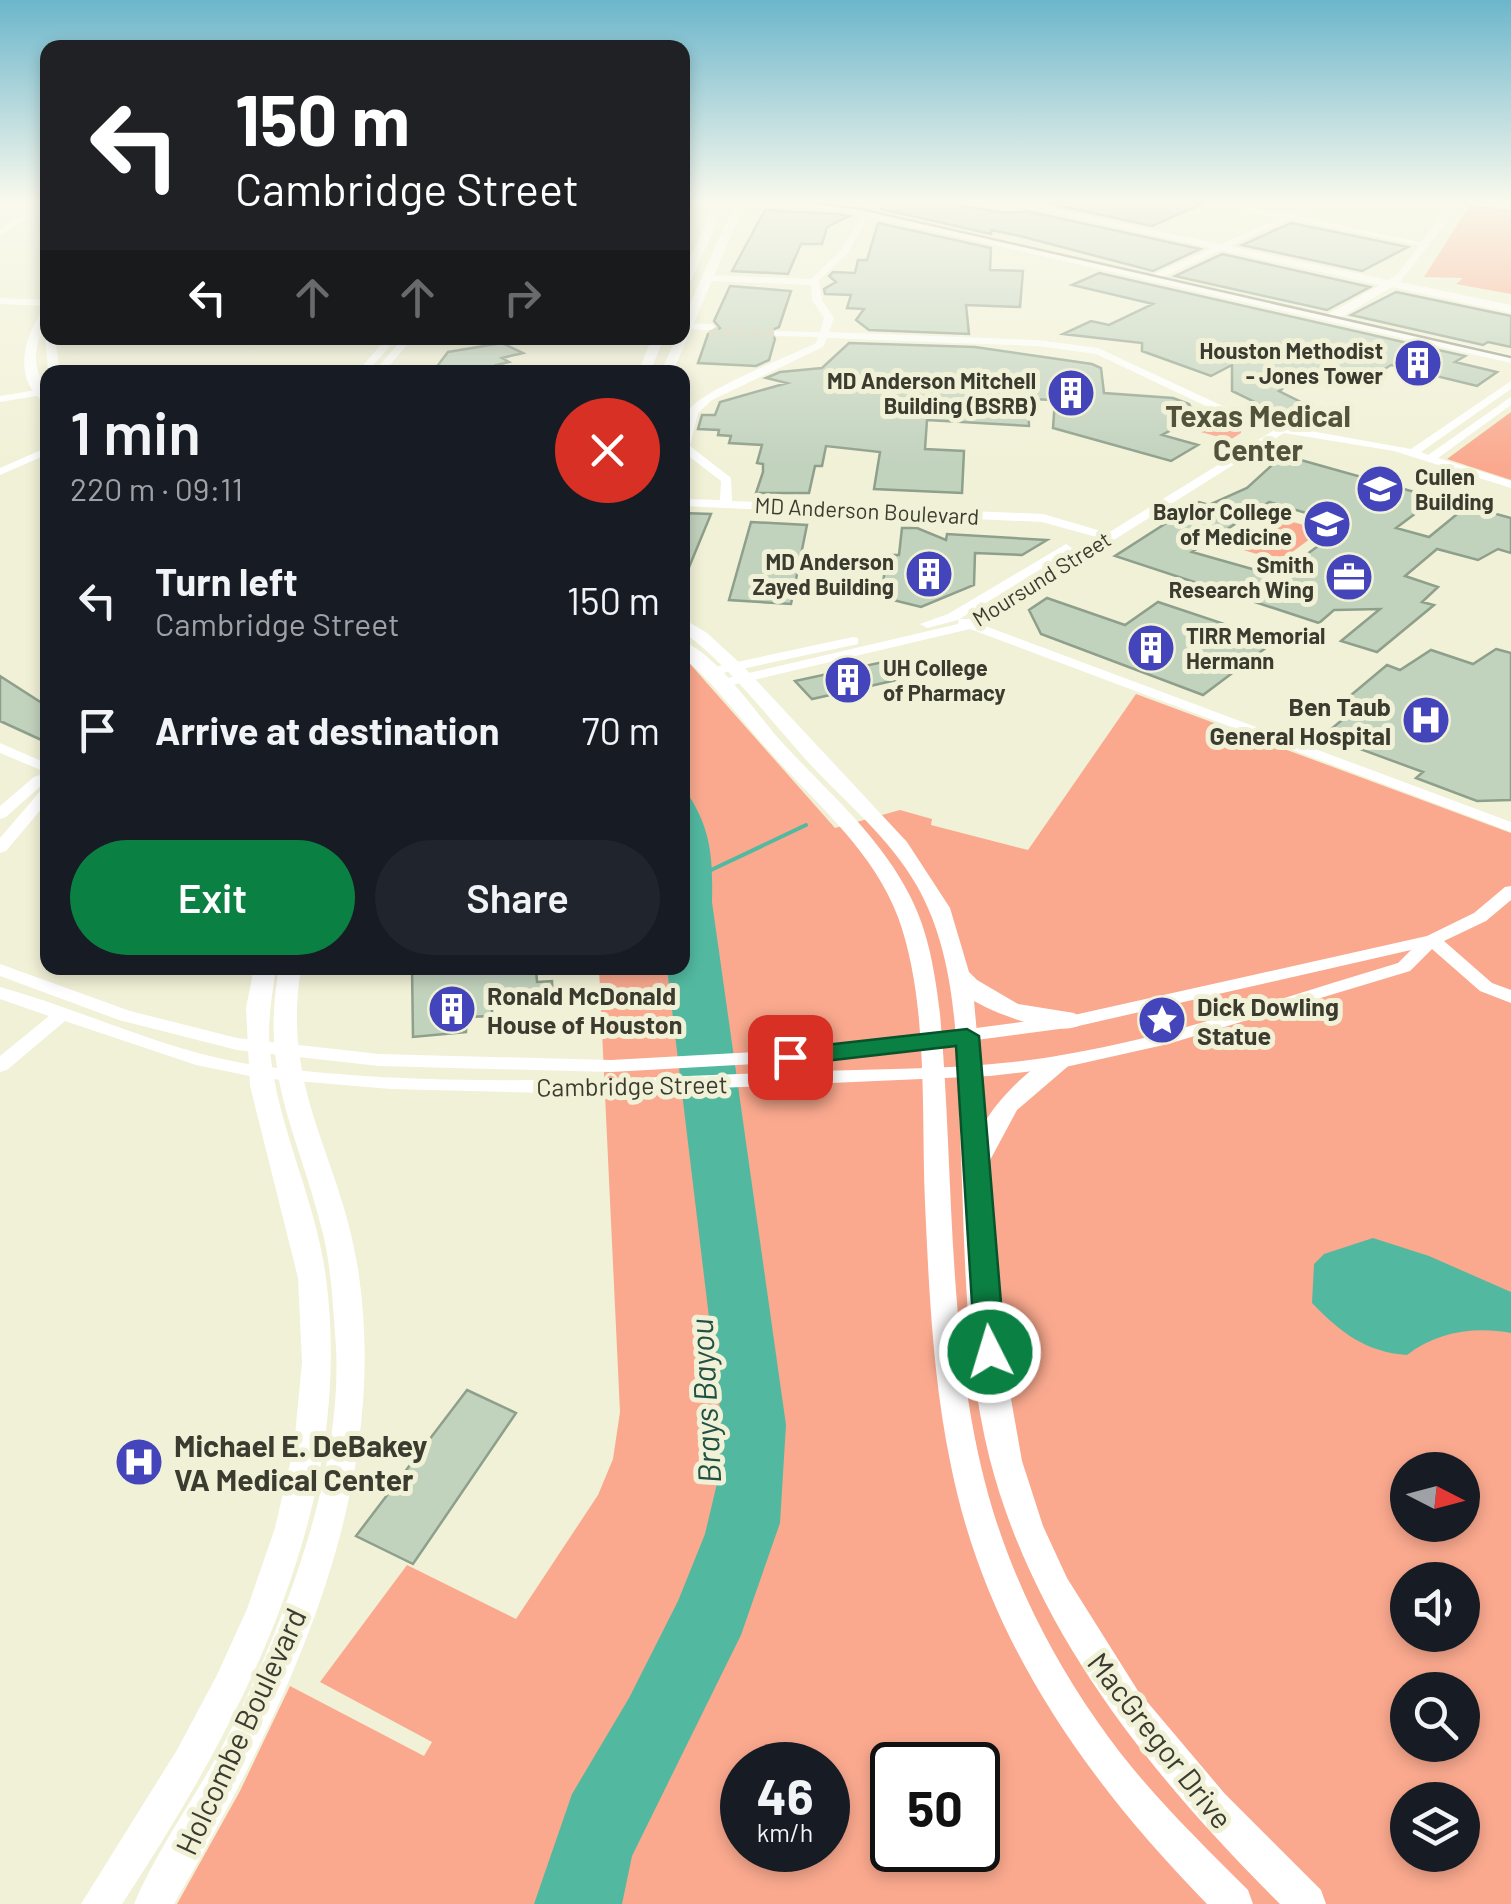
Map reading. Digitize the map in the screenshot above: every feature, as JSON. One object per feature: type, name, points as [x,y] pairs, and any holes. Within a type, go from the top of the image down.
[{"type":"main road","points":[[690,317],[703,289]]},
{"type":"main road","points":[[1214,289],[1511,356]]},
{"type":"main road","points":[[1333,316],[1380,289]]},
{"type":"main road","points":[[1430,289],[1511,306]]},
{"type":"main road","points":[[40,323],[27,353],[40,383]]},
{"type":"main road","points":[[32,335],[40,336]]},
{"type":"main road","points":[[27,353],[38,353],[48,365]]},
{"type":"main road","name":"MacGregor Drive","points":[[690,629],[737,673],[907,858],[938,906],[956,972],[967,1036],[986,1318],[1006,1459],[1052,1580],[1121,1699],[1216,1816],[1307,1904]]},
{"type":"main road","name":"MacGregor Drive","points":[[690,654],[880,866],[908,914],[916,943],[931,1057],[949,1356],[967,1467],[985,1534],[1016,1611],[1078,1724],[1139,1805],[1234,1904]]},
{"type":"main road","points":[[956,972],[974,992],[1002,1009],[1037,1019],[1074,1021]]},
{"type":"main road","name":"Holcombe Boulevard","points":[[153,1904],[236,1753],[289,1637],[322,1539],[346,1419],[350,1346],[339,1244],[296,1117],[272,1061],[266,975]]},
{"type":"main road","name":"Holcombe Boulevard","points":[[100,1904],[145,1839],[204,1734],[254,1629],[304,1477],[316,1351],[306,1244],[268,1120],[272,1061],[289,975]]},
{"type":"main road","points":[[975,1164],[1007,1106],[1061,1062]]},
{"type":"main road","points":[[316,1351],[350,1346]]},
{"type":"main road","points":[[254,1629],[289,1637]]},
{"type":"street","points":[[690,424],[693,412],[708,398],[808,354],[820,344],[828,318],[817,300],[816,289]]},
{"type":"street","points":[[0,299],[40,301]]},
{"type":"street","points":[[690,331],[710,329]]},
{"type":"street","points":[[778,331],[1037,343],[1098,351],[1273,427],[1413,453],[1511,486]]},
{"type":"street","points":[[368,365],[386,345]]},
{"type":"street","points":[[385,365],[401,345]]},
{"type":"street","points":[[1413,453],[1511,385]]},
{"type":"street","points":[[0,400],[40,396]]},
{"type":"street","points":[[1431,458],[1511,400]]},
{"type":"street","points":[[1459,421],[1476,426]]},
{"type":"street","name":"Moursund Street","points":[[737,673],[953,617],[1096,536],[1273,427]]},
{"type":"street","points":[[690,452],[727,480],[726,502]]},
{"type":"street","points":[[0,472],[40,454]]},
{"type":"street","name":"MD Anderson Boulevard","points":[[690,500],[1026,518],[1096,536]]},
{"type":"street","name":"Moursund Street","points":[[714,678],[968,624],[1096,536]]},
{"type":"street","points":[[953,617],[1511,827]]},
{"type":"street","points":[[0,747],[40,774]]},
{"type":"street","points":[[0,814],[40,783]]},
{"type":"street","points":[[0,848],[40,787]]},
{"type":"street","name":"Cambridge Street","points":[[0,970],[126,1016],[272,1061],[474,1086],[627,1086],[828,1076],[931,1057],[967,1036],[1074,1021],[1432,940],[1480,916],[1511,891]]},
{"type":"street","points":[[1432,940],[1486,987],[1511,997]]},
{"type":"street","name":"Cambridge Street","points":[[0,992],[203,1061],[379,1060],[541,1066],[825,1054],[931,1057],[969,1071],[1061,1062],[1161,1040],[1404,967],[1432,940]]},
{"type":"street","points":[[0,1066],[62,1014]]},
{"type":"street","points":[[474,1086],[480,1076],[521,1076],[541,1066]]},
{"type":"shaded area","points":[[1483,289],[1511,289],[1511,294]]},
{"type":"shaded area","points":[[1209,409],[1241,426],[1241,433],[1230,440],[1186,428]]},
{"type":"shaded area","points":[[1511,412],[1511,480],[1447,459]]},
{"type":"shaded area","points":[[1282,519],[1322,530],[1280,561],[1240,549]]},
{"type":"shaded area","points":[[690,664],[835,828],[900,810],[932,819],[931,825],[1028,850],[1136,694],[1511,833],[1511,1904],[177,1904],[240,1791],[290,1686],[424,1756],[432,1742],[320,1682],[407,1565],[516,1619],[598,1495],[613,1459],[620,1412],[599,975],[690,975]]},
{"type":"water","points":[[690,798],[705,828],[711,855],[712,902],[786,1425],[780,1523],[741,1635],[632,1856],[622,1904],[534,1904],[572,1794],[629,1698],[678,1601],[705,1534],[718,1479],[720,1409],[668,975],[690,975]]},
{"type":"water","points":[[1373,1238],[1429,1256],[1511,1292],[1511,1333],[1456,1333],[1430,1341],[1407,1355],[1379,1350],[1344,1332],[1312,1303],[1314,1264],[1324,1254]]},
{"type":"building","points":[[729,289],[791,291],[779,327],[770,331],[775,339],[769,360],[756,366],[698,363],[708,334],[720,328],[714,321]]},
{"type":"building","points":[[824,289],[1022,289],[1020,307],[966,305],[969,334],[869,330],[856,320],[864,309],[847,308],[851,295],[825,294]]},
{"type":"building","points":[[1088,289],[1169,289],[1465,356],[1455,362],[1497,372],[1477,386],[1391,365],[1362,383],[1309,371],[1279,391],[1321,412],[1290,419],[1232,391],[1232,365],[1211,376],[1142,351],[1142,343],[1063,334],[1091,321],[1109,325],[1153,304]]},
{"type":"building","points":[[1232,289],[1367,289],[1327,310]]},
{"type":"building","points":[[1396,292],[1511,316],[1511,347],[1488,342],[1483,345],[1351,315]]},
{"type":"building","points":[[849,343],[975,347],[1092,364],[1101,368],[1104,393],[1173,398],[1189,404],[1196,417],[1162,435],[1198,445],[1171,461],[1053,428],[1055,400],[1028,399],[1029,426],[927,420],[925,449],[964,451],[962,493],[874,489],[880,452],[826,446],[822,466],[815,466],[809,493],[756,493],[763,472],[763,464],[757,463],[762,445],[729,443],[731,436],[718,435],[719,430],[698,429],[702,415],[715,415],[720,402],[787,383],[766,378],[780,372],[822,368]]},
{"type":"building","points":[[506,345],[523,353],[502,358],[509,362],[497,365],[438,365],[448,352]]},
{"type":"building","name":"Baylor College of Medicine","points":[[1283,455],[1436,498],[1396,528],[1429,537],[1467,506],[1511,518],[1511,553],[1498,549],[1478,560],[1437,549],[1405,576],[1438,587],[1422,602],[1434,605],[1377,652],[1341,641],[1380,609],[1334,610],[1319,623],[1115,556],[1199,502],[1209,505],[1247,488]],"holes":[[[1269,502],[1347,525],[1277,576],[1192,552]]]},
{"type":"building","points":[[690,513],[711,514],[690,565]]},
{"type":"building","points":[[751,522],[807,525],[791,604],[729,600]]},
{"type":"building","name":"MD Anderson Zayed Building","points":[[902,528],[917,528],[946,540],[947,534],[1047,540],[1022,555],[975,553],[974,585],[921,607],[881,597],[887,555],[899,555]]},
{"type":"building","name":"TIRR Memorial Hermann","points":[[1047,598],[1125,625],[1158,602],[1275,641],[1203,695],[1041,634],[1029,610]]},
{"type":"building","name":"Ben Taub General Hospital","points":[[1496,649],[1511,653],[1511,800],[1477,801],[1416,778],[1423,772],[1341,742],[1336,737],[1340,733],[1330,730],[1353,711],[1338,706],[1387,665],[1400,670],[1431,650],[1473,664]]},
{"type":"building","name":"UH College of Pharmacy","points":[[883,662],[901,679],[812,699],[795,681]]},
{"type":"building","points":[[0,676],[40,702],[40,739],[0,721]]},
{"type":"building","name":"Ronald McDonald House of Houston","points":[[412,975],[536,975],[537,982],[552,981],[553,997],[492,1002],[492,1016],[467,1017],[466,1032],[413,1037]]},
{"type":"building","points":[[467,1390],[516,1413],[413,1564],[356,1536]]},
{"type":"waterway","points":[[709,871],[806,825]]},
{"type":"tunnel","points":[[709,331],[777,333]]},
{"type":"tram line","points":[[1212,289],[1511,357]]},
{"type":"place","name":"Houston Methodist - Jones Tower","points":[[1418,363]]},
{"type":"place","name":"MD Anderson Mitchell Building (BSRB)","points":[[1071,393]]},
{"type":"place","name":"Cullen Building","points":[[1380,489]]},
{"type":"place","name":"Baylor College of Medicine","points":[[1327,524]]},
{"type":"place","name":"MD Anderson Zayed Building","points":[[929,574]]},
{"type":"place","name":"Smith Research Wing","points":[[1349,577]]},
{"type":"place","name":"TIRR Memorial Hermann","points":[[1151,648]]},
{"type":"place","name":"UH College of Pharmacy","points":[[848,680]]},
{"type":"place","name":"Ben Taub General Hospital","points":[[1426,720]]},
{"type":"place","name":"Ronald McDonald House of Houston","points":[[452,1009]]},
{"type":"place","name":"Dick Dowling Statue","points":[[1162,1020]]},
{"type":"place","name":"Michael E. DeBakey VA Medical Center","points":[[139,1462]]},
{"type":"district","name":"Texas Medical Center","points":[[1258,432]]},
{"type":"route","points":[[790,1057],[967,1036],[990,1352]]},
{"type":"water label","name":"Brays Bayou","points":[[704,1401]]}]
